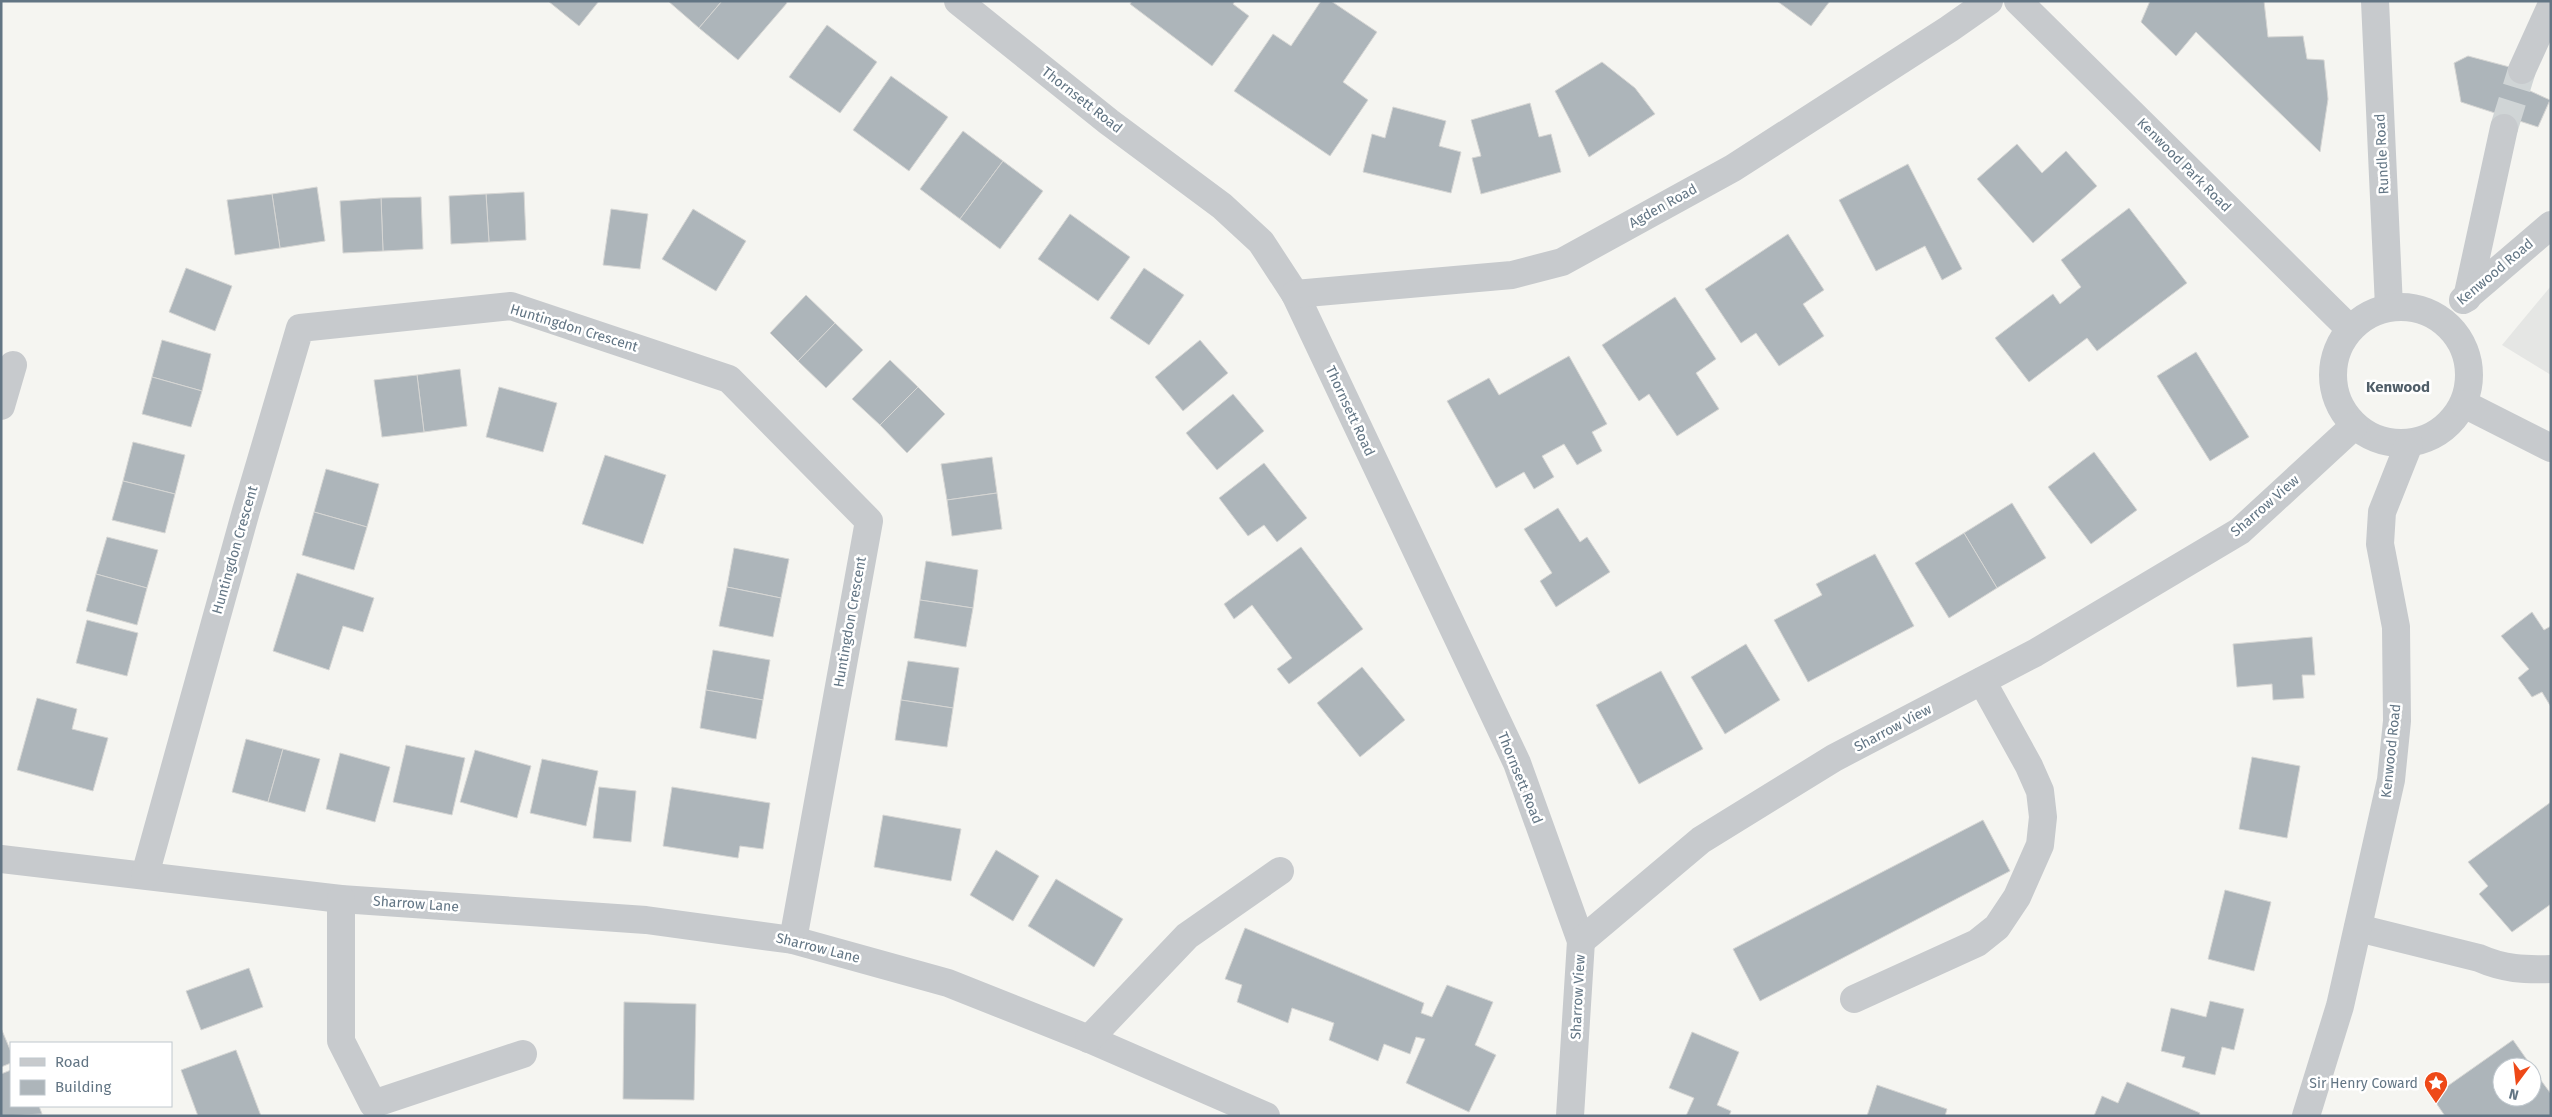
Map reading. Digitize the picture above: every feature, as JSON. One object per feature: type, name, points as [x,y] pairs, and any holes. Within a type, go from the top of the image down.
[{"type":"street","name":"Thornsett Road","points":[[958,1],[1109,122],[1222,206],[1260,242],[1295,294],[1517,763],[1581,941]]},
{"type":"street","name":"Agden Road","points":[[1295,294],[1512,275],[1562,262],[1733,168],[1941,35],[1989,1]]},
{"type":"street","name":"Kenwood Park Road","points":[[2018,1],[2350,329]]},
{"type":"street","name":"Rundle Road","points":[[2375,1],[2389,307]]},
{"type":"street","points":[[2522,70],[2551,6]]},
{"type":"street","points":[[2467,298],[2504,128]]},
{"type":"street","name":"Kenwood Road","points":[[2439,317],[2467,298],[2551,225]]},
{"type":"street","name":"Huntingdon Crescent","points":[[145,876],[243,520],[300,328],[511,306],[729,379],[868,521],[793,940]]},
{"type":"street","points":[[2389,307],[2413,307],[2439,317],[2456,334],[2468,355],[2471,379],[2464,404],[2442,432],[2409,444],[2385,442],[2354,426],[2339,406],[2334,392],[2332,368],[2338,346],[2350,329],[2368,314],[2389,307]]},
{"type":"street","points":[[1,406],[13,365]]},
{"type":"street","points":[[2464,404],[2551,448]]},
{"type":"street","name":"Sharrow View","points":[[1570,1116],[1581,941],[1701,840],[1834,758],[2035,654],[2240,531],[2354,426]]},
{"type":"street","name":"Kenwood Road","points":[[2306,1116],[2340,1006],[2391,780],[2397,721],[2396,628],[2380,544],[2382,512],[2409,444]]},
{"type":"street","points":[[1854,999],[1977,943],[1997,927],[2017,897],[2040,845],[2043,817],[2040,791],[2029,766],[1982,681]]},
{"type":"street","name":"Sharrow Lane","points":[[1,860],[341,899],[646,920],[793,940],[948,983],[1089,1039],[1266,1116]]},
{"type":"street","points":[[1089,1039],[1188,936],[1280,871]]},
{"type":"street","points":[[341,899],[341,1041],[373,1104],[523,1054]]},
{"type":"street","points":[[2358,928],[2479,958],[2498,966],[2521,970],[2551,969]]},
{"type":"shaded area","points":[[2551,286],[2551,375],[2502,345]]},
{"type":"building","points":[[548,1],[599,1],[579,26]]},
{"type":"building","points":[[668,1],[722,1],[699,28]]},
{"type":"building","points":[[722,1],[786,1],[787,3],[738,60],[699,28]]},
{"type":"building","points":[[1132,1],[1235,1],[1233,4],[1249,16],[1212,66],[1130,4]]},
{"type":"building","points":[[1321,1],[1331,1],[1377,32],[1343,82],[1368,100],[1330,156],[1234,91],[1273,34],[1291,46]]},
{"type":"building","points":[[1777,1],[1830,1],[1811,26]]},
{"type":"building","points":[[2150,1],[2264,1],[2268,37],[2303,36],[2307,59],[2324,60],[2328,99],[2320,152],[2196,32],[2176,56],[2141,22]]},
{"type":"building","points":[[827,25],[877,62],[840,113],[789,77]]},
{"type":"building","points":[[2468,56],[2517,69],[2517,85],[2550,100],[2538,127],[2461,102],[2454,63]]},
{"type":"building","points":[[1602,62],[1635,88],[1655,114],[1589,157],[1555,91]]},
{"type":"building","points":[[891,76],[948,117],[909,171],[853,130]]},
{"type":"building","points":[[1530,103],[1539,137],[1551,134],[1561,172],[1481,194],[1472,158],[1481,156],[1471,120]]},
{"type":"building","points":[[1393,107],[1446,121],[1439,146],[1461,152],[1451,193],[1363,172],[1372,134],[1385,138]]},
{"type":"building","points":[[963,131],[1003,161],[960,219],[920,189]]},
{"type":"building","points":[[2017,144],[2042,173],[2066,151],[2097,186],[2033,243],[1977,179]]},
{"type":"building","points":[[1003,161],[1043,191],[1000,249],[960,219]]},
{"type":"building","points":[[1908,164],[1962,269],[1942,280],[1925,246],[1876,271],[1839,200]]},
{"type":"building","points":[[317,187],[325,241],[280,248],[272,194]]},
{"type":"building","points":[[524,192],[526,240],[489,242],[486,194]]},
{"type":"building","points":[[272,194],[280,248],[235,255],[227,200]]},
{"type":"building","points":[[486,194],[489,242],[451,244],[449,196]]},
{"type":"building","points":[[421,197],[423,249],[383,251],[381,198]]},
{"type":"building","points":[[381,198],[383,251],[343,253],[340,201]]},
{"type":"building","points":[[2129,208],[2187,283],[2097,351],[2087,338],[2029,382],[1995,338],[2053,294],[2060,304],[2081,287],[2061,260]]},
{"type":"building","points":[[611,209],[648,214],[640,269],[603,265]]},
{"type":"building","points":[[693,209],[746,241],[716,291],[662,259]]},
{"type":"building","points":[[1070,214],[1130,257],[1098,301],[1038,259]]},
{"type":"building","points":[[1788,234],[1824,290],[1803,304],[1824,336],[1779,366],[1756,333],[1741,343],[1705,289]]},
{"type":"building","points":[[186,268],[232,286],[215,331],[169,312]]},
{"type":"building","points":[[1144,268],[1184,295],[1149,345],[1110,318]]},
{"type":"building","points":[[806,295],[835,323],[798,361],[770,333]]},
{"type":"building","points":[[1675,297],[1716,359],[1696,373],[1719,409],[1677,436],[1649,394],[1639,401],[1602,345]]},
{"type":"building","points":[[835,323],[863,350],[826,388],[798,361]]},
{"type":"building","points":[[162,340],[211,354],[202,391],[152,377]]},
{"type":"building","points":[[1200,340],[1228,373],[1183,411],[1155,377]]},
{"type":"building","points":[[2196,352],[2249,437],[2210,461],[2157,376]]},
{"type":"building","points":[[1569,356],[1607,424],[1592,432],[1602,451],[1577,465],[1564,444],[1542,456],[1554,477],[1534,489],[1524,472],[1496,488],[1447,401],[1489,378],[1499,395]]},
{"type":"building","points":[[890,360],[918,387],[880,425],[852,399]]},
{"type":"building","points":[[460,369],[467,426],[424,432],[417,375]]},
{"type":"building","points":[[417,375],[424,432],[382,437],[374,380]]},
{"type":"building","points":[[152,377],[202,391],[191,427],[142,414]]},
{"type":"building","points":[[499,387],[557,403],[543,452],[486,437]]},
{"type":"building","points":[[918,387],[945,414],[907,453],[880,425]]},
{"type":"building","points":[[1233,394],[1264,431],[1217,470],[1186,433]]},
{"type":"building","points":[[133,442],[185,455],[175,494],[123,481]]},
{"type":"building","points":[[2094,452],[2137,510],[2091,544],[2048,487]]},
{"type":"building","points":[[605,455],[666,475],[643,544],[582,524]]},
{"type":"building","points":[[992,457],[997,493],[947,500],[941,464]]},
{"type":"building","points":[[1264,463],[1307,518],[1277,542],[1264,525],[1248,536],[1219,498]]},
{"type":"building","points":[[326,469],[379,484],[367,527],[314,512]]},
{"type":"building","points":[[123,481],[175,494],[165,533],[112,520]]},
{"type":"building","points":[[997,493],[1002,529],[952,536],[947,500]]},
{"type":"building","points":[[2012,503],[2046,558],[1997,588],[1964,533]]},
{"type":"building","points":[[1558,508],[1580,542],[1587,537],[1610,572],[1556,607],[1540,581],[1552,573],[1524,529]]},
{"type":"building","points":[[314,512],[367,527],[354,570],[302,555]]},
{"type":"building","points":[[1964,533],[1997,588],[1949,618],[1915,563]]},
{"type":"building","points":[[107,537],[158,550],[147,588],[96,574]]},
{"type":"building","points":[[1301,547],[1363,629],[1289,684],[1277,669],[1292,658],[1252,605],[1234,619],[1224,604]]},
{"type":"building","points":[[734,548],[789,559],[781,598],[727,587]]},
{"type":"building","points":[[1875,554],[1914,626],[1808,682],[1774,620],[1822,595],[1816,584]]},
{"type":"building","points":[[926,561],[978,570],[973,608],[920,600]]},
{"type":"building","points":[[297,573],[374,598],[363,632],[343,626],[329,670],[273,651]]},
{"type":"building","points":[[96,574],[147,588],[137,625],[86,611]]},
{"type":"building","points":[[727,587],[781,598],[773,637],[719,626]]},
{"type":"building","points":[[920,600],[973,608],[966,647],[914,638]]},
{"type":"building","points":[[2532,612],[2544,630],[2551,626],[2551,707],[2542,692],[2532,697],[2518,678],[2529,669],[2501,636]]},
{"type":"building","points":[[87,620],[138,633],[127,676],[76,663]]},
{"type":"building","points":[[2312,637],[2315,675],[2302,675],[2304,698],[2273,700],[2272,684],[2237,687],[2233,644]]},
{"type":"building","points":[[1746,644],[1780,700],[1725,734],[1691,677]]},
{"type":"building","points":[[713,650],[770,660],[763,700],[706,690]]},
{"type":"building","points":[[908,661],[959,668],[953,708],[901,700]]},
{"type":"building","points":[[1362,667],[1405,720],[1360,757],[1317,703]]},
{"type":"building","points":[[1661,671],[1703,749],[1639,784],[1596,705]]},
{"type":"building","points":[[706,690],[763,700],[756,739],[700,728]]},
{"type":"building","points":[[37,698],[77,709],[72,729],[108,738],[93,791],[17,770]]},
{"type":"building","points":[[901,700],[953,708],[947,747],[895,740]]},
{"type":"building","points":[[246,739],[283,749],[268,802],[232,792]]},
{"type":"building","points":[[406,745],[465,758],[452,815],[393,802]]},
{"type":"building","points":[[283,749],[320,759],[305,812],[268,802]]},
{"type":"building","points":[[475,750],[531,766],[517,818],[460,802]]},
{"type":"building","points":[[340,753],[390,767],[375,822],[326,809]]},
{"type":"building","points":[[2252,757],[2300,766],[2287,838],[2239,829]]},
{"type":"building","points":[[542,759],[598,771],[586,826],[530,813]]},
{"type":"building","points":[[599,787],[636,791],[631,842],[593,838]]},
{"type":"building","points":[[672,787],[770,803],[763,849],[740,846],[738,858],[663,846]]},
{"type":"building","points":[[2551,802],[2551,904],[2512,932],[2479,894],[2488,886],[2468,862]]},
{"type":"building","points":[[883,815],[961,829],[951,881],[874,867]]},
{"type":"building","points":[[1983,820],[2010,871],[1760,1001],[1733,949]]},
{"type":"building","points":[[996,850],[1039,876],[1013,921],[970,895]]},
{"type":"building","points":[[1056,879],[1123,919],[1094,967],[1028,926]]},
{"type":"building","points":[[2225,890],[2271,902],[2254,971],[2208,959]]},
{"type":"building","points":[[1245,928],[1424,1003],[1421,1013],[1432,1017],[1447,985],[1493,1002],[1475,1045],[1496,1055],[1469,1112],[1406,1083],[1425,1039],[1416,1037],[1410,1054],[1384,1044],[1378,1061],[1329,1040],[1334,1023],[1292,1008],[1288,1023],[1237,1002],[1242,985],[1225,979]]},
{"type":"building","points":[[249,968],[263,1007],[201,1030],[186,991]]},
{"type":"building","points":[[2210,1001],[2244,1009],[2234,1050],[2222,1047],[2215,1075],[2182,1067],[2185,1057],[2161,1051],[2171,1008],[2206,1017]]},
{"type":"building","points":[[624,1002],[696,1004],[694,1100],[623,1099]]},
{"type":"building","points":[[1,1028],[10,1050],[10,1063],[1,1067]]},
{"type":"building","points":[[1692,1032],[1739,1052],[1717,1105],[1731,1111],[1729,1116],[1686,1116],[1694,1098],[1669,1088]]},
{"type":"building","points":[[2513,1040],[2525,1057],[2492,1057],[2492,1107],[2542,1107],[2542,1082],[2551,1094],[2551,1116],[2445,1116],[2432,1097]]},
{"type":"building","points":[[236,1050],[261,1116],[198,1116],[181,1070]]},
{"type":"building","points":[[10,1070],[10,1107],[39,1107],[42,1114],[1,1116],[1,1074]]},
{"type":"building","points":[[2127,1082],[2200,1113],[2199,1116],[2094,1116],[2102,1096],[2118,1103]]},
{"type":"building","points":[[1877,1085],[1947,1109],[1945,1116],[1867,1116]]},
{"type":"tunnel","points":[[2504,128],[2522,70]]},
{"type":"place","name":"Sir Henry Coward","points":[[2436,1104]]},
{"type":"district","name":"Kenwood","points":[[2398,387]]}]
